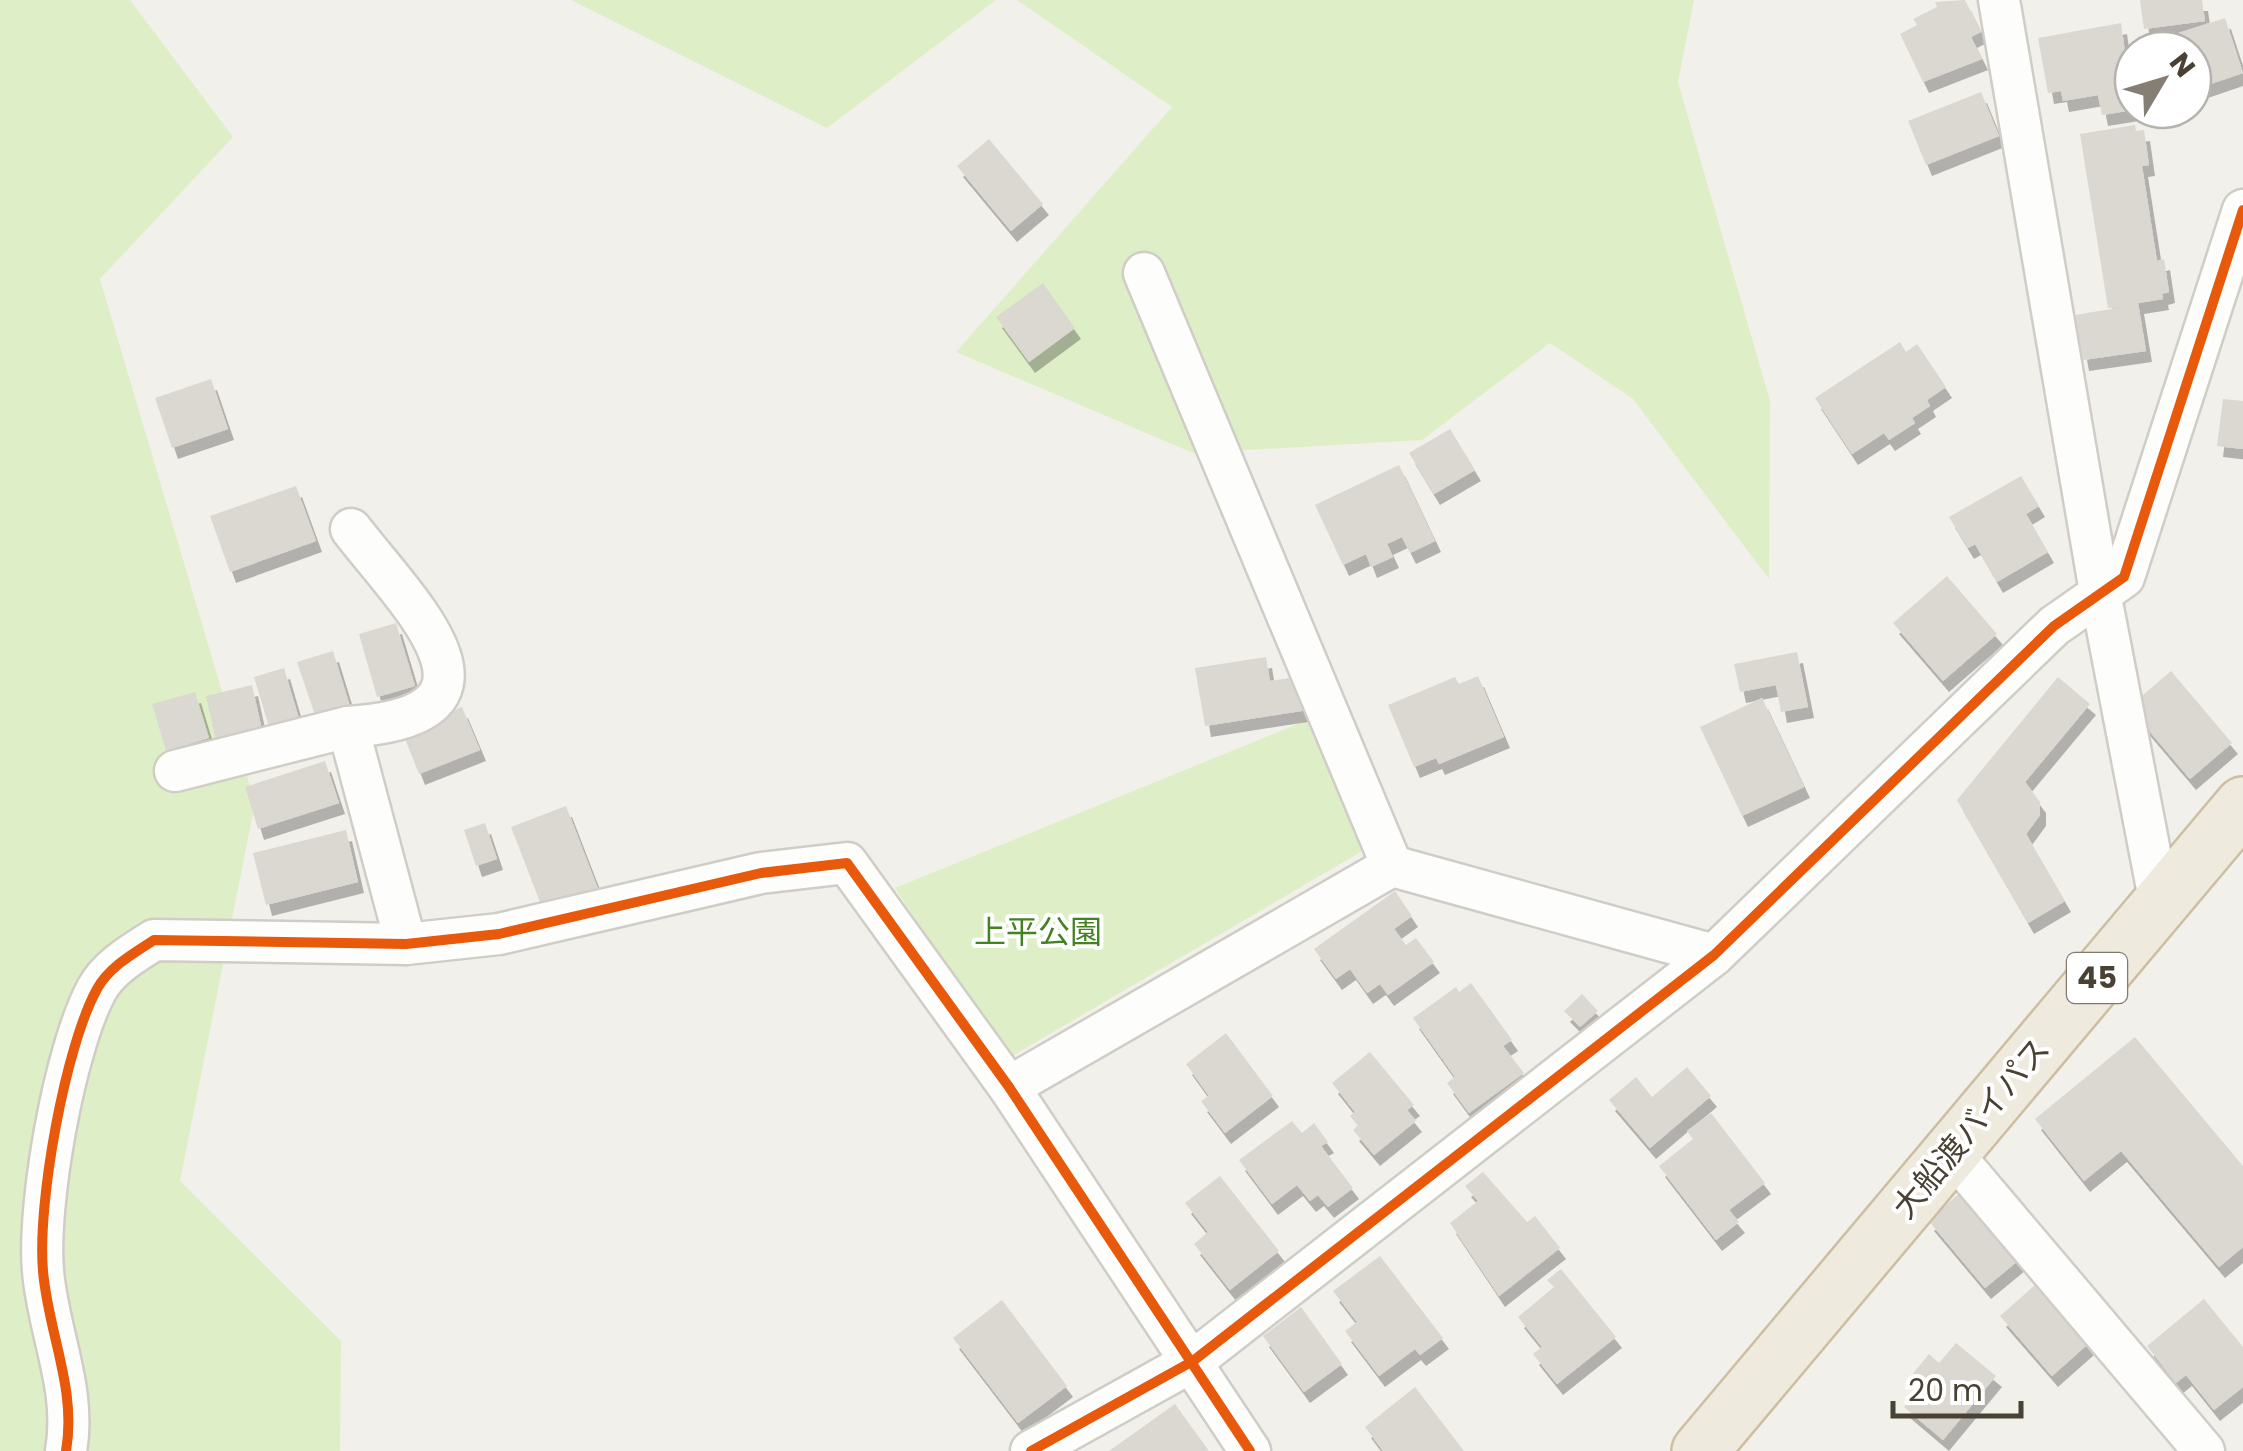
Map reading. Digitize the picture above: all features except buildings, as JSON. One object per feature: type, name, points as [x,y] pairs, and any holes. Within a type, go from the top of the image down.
[{"type":"highway","name":"大船渡バイパス","points":[[1700,1451],[2243,805]]},
{"type":"street","points":[[1999,0],[2100,592],[2160,904]]},
{"type":"street","points":[[1031,1451],[1193,1361],[1714,955],[2054,626],[2124,577],[2243,210]]},
{"type":"street","points":[[1144,273],[1392,866]]},
{"type":"street","points":[[175,771],[348,726],[394,724],[433,701],[444,682],[444,658],[429,629],[351,529]]},
{"type":"street","points":[[348,726],[406,944]]},
{"type":"street","points":[[66,1451],[69,1405],[43,1272],[45,1190],[78,1031],[98,986],[123,960],[154,940],[406,944],[499,934],[761,873],[847,863],[1008,1087],[1250,1451]]},
{"type":"street","points":[[1008,1087],[1392,866],[1714,955]]},
{"type":"street","points":[[1951,1152],[2204,1451]]},
{"type":"green space","points":[[0,0],[130,0],[233,137],[100,279],[255,803],[180,1181],[341,1341],[340,1451],[0,1451]]},
{"type":"green space","points":[[571,0],[996,0],[827,128]]},
{"type":"green space","points":[[1017,0],[1694,0],[1678,82],[1770,401],[1769,579],[1633,399],[1550,343],[1422,440],[1193,453],[956,352],[1172,107]]},
{"type":"green space","name":"上平公園","points":[[1315,717],[1371,846],[1007,1059],[895,888]]},
{"type":"cycle path","points":[[1031,1451],[1193,1361],[1714,955],[2054,626],[2124,577],[2243,210]]},
{"type":"cycle path","points":[[66,1451],[68,1405],[43,1271],[44,1207],[56,1127],[74,1048],[97,989],[123,961],[154,940],[406,944],[499,934],[761,873],[847,863],[1009,1087],[1250,1451]]}]
